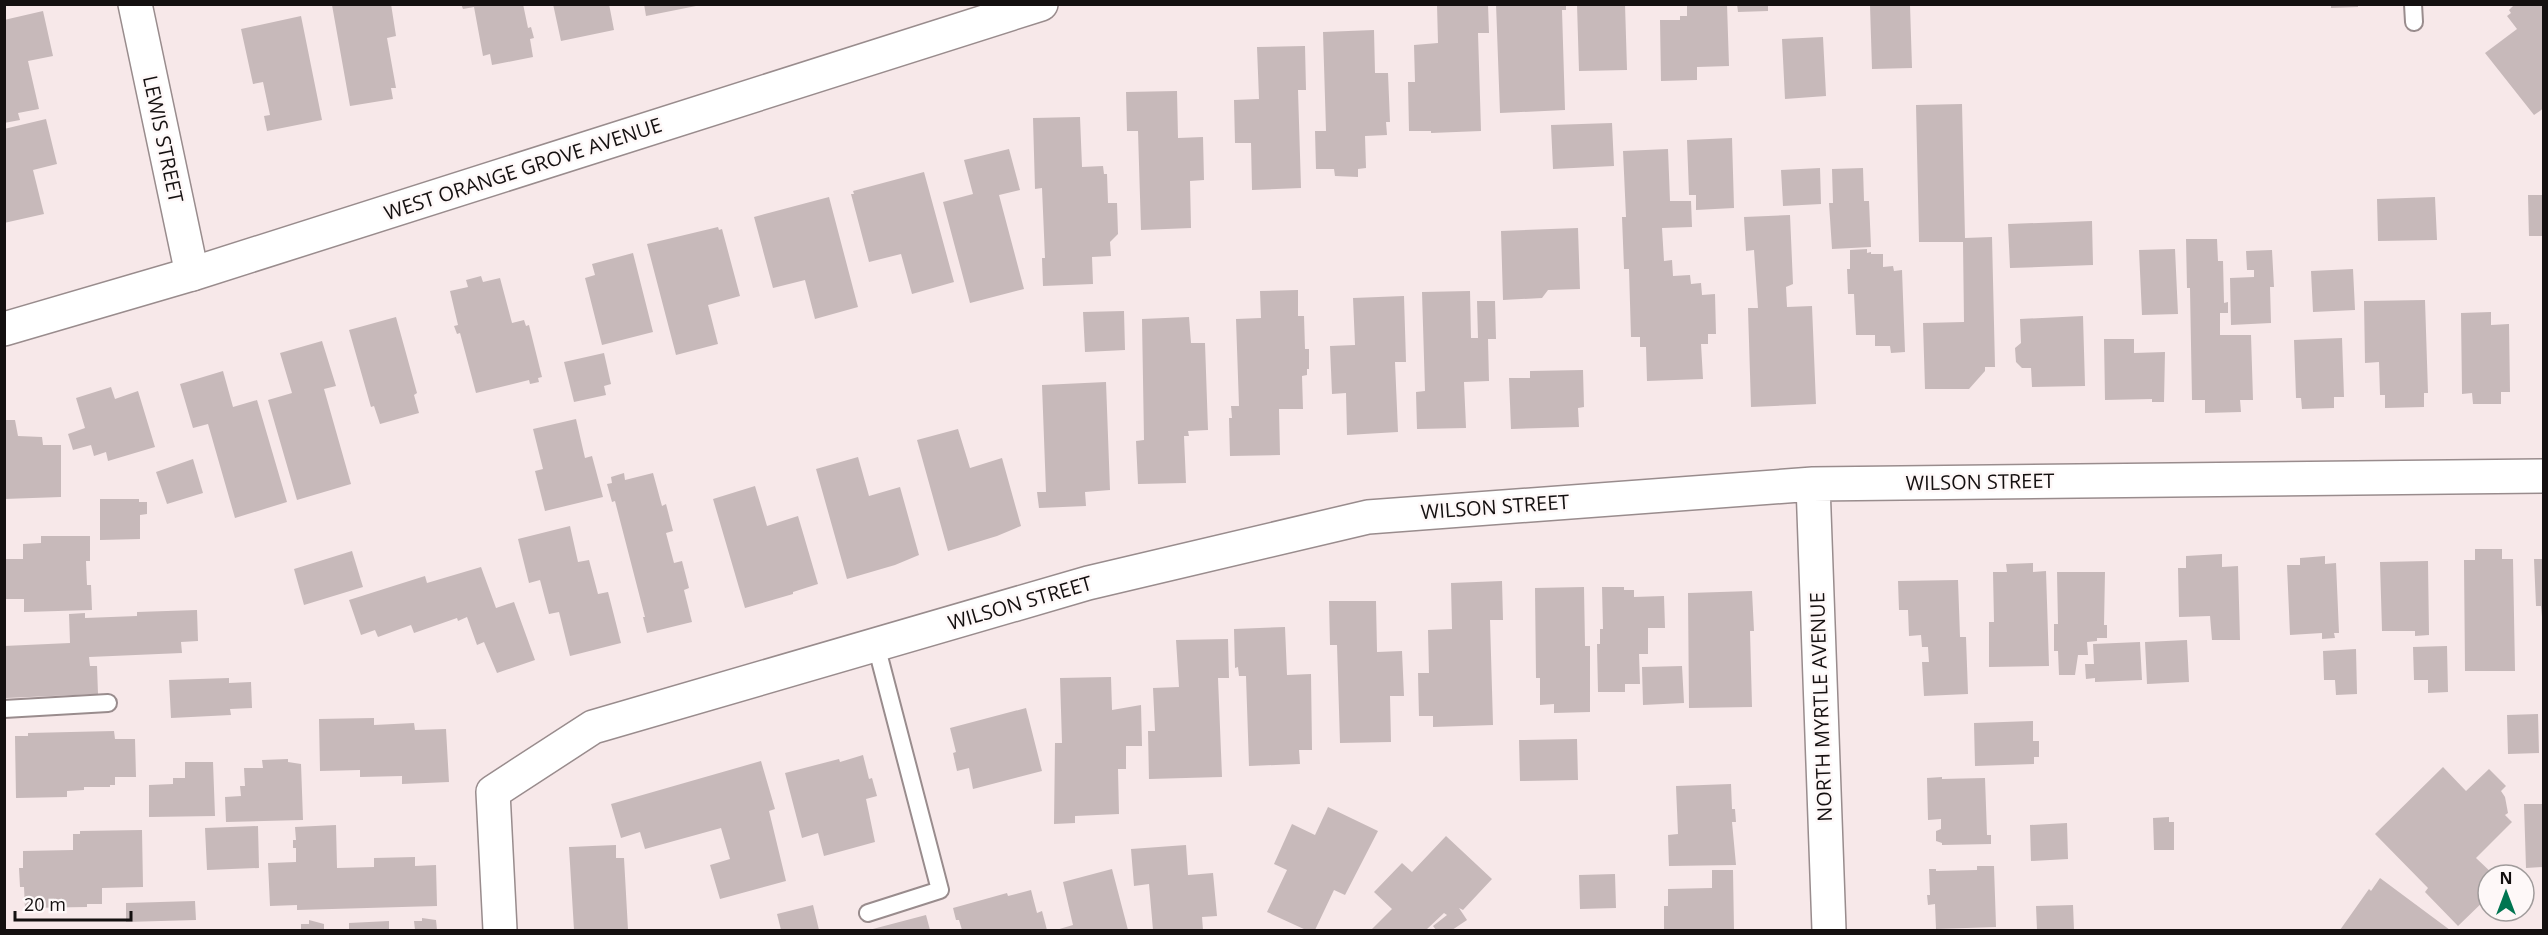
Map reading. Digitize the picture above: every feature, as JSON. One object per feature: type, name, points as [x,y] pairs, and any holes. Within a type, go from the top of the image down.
[{"type":"street","name":"LEWIS STREET","points":[[135,4],[192,274]]},
{"type":"street","name":"WEST ORANGE GROVE AVENUE","points":[[4,329],[192,274],[1041,4]]},
{"type":"street","name":"WILSON STREET","points":[[500,930],[493,792],[593,727],[1088,583],[1368,517],[1813,484],[2544,476]]},
{"type":"street","name":"NORTH MYRTLE AVENUE","points":[[1813,484],[1829,930]]},
{"type":"lane","points":[[2413,4],[2414,22]]},
{"type":"lane","points":[[868,913],[940,890],[876,645]]},
{"type":"lane","points":[[4,709],[108,703]]},
{"type":"building","points":[[391,4],[396,36],[387,38],[396,88],[391,88],[393,99],[350,106],[332,5]]},
{"type":"building","points":[[461,4],[523,4],[528,28],[531,27],[534,38],[530,39],[533,57],[492,65],[490,54],[483,56],[474,7],[463,9]]},
{"type":"building","points":[[553,4],[609,4],[614,30],[561,41]]},
{"type":"building","points":[[644,4],[696,4],[696,6],[646,16]]},
{"type":"building","points":[[1437,4],[1488,4],[1489,33],[1478,33],[1481,131],[1431,133],[1431,131],[1409,131],[1408,82],[1415,82],[1414,45],[1438,43]]},
{"type":"building","points":[[1496,4],[1566,4],[1566,10],[1562,10],[1565,110],[1500,113]]},
{"type":"building","points":[[1577,4],[1625,4],[1627,70],[1579,71]]},
{"type":"building","points":[[1687,4],[1727,4],[1729,66],[1697,67],[1697,80],[1661,81],[1660,20],[1680,20],[1680,16],[1687,16]]},
{"type":"building","points":[[1737,4],[1768,4],[1768,11],[1738,12]]},
{"type":"building","points":[[2331,4],[2358,4],[2358,7],[2331,8]]},
{"type":"building","points":[[2515,4],[2544,4],[2544,108],[2534,115],[2485,53],[2517,29],[2507,16]]},
{"type":"building","points":[[1870,5],[1910,5],[1912,68],[1872,69]]},
{"type":"building","points":[[43,11],[53,56],[28,61],[39,109],[18,113],[20,120],[4,123],[4,20]]},
{"type":"building","points":[[301,16],[322,120],[267,131],[264,116],[270,115],[263,82],[253,84],[241,29]]},
{"type":"building","points":[[1374,30],[1375,73],[1388,73],[1390,122],[1386,122],[1387,135],[1365,136],[1366,168],[1358,169],[1358,177],[1335,176],[1334,169],[1316,169],[1315,131],[1326,131],[1323,32]]},
{"type":"building","points":[[1823,37],[1826,96],[1785,99],[1782,39]]},
{"type":"building","points":[[1305,46],[1306,90],[1298,90],[1301,188],[1252,190],[1251,143],[1235,143],[1234,100],[1259,99],[1257,47]]},
{"type":"building","points":[[1177,91],[1178,138],[1203,137],[1204,180],[1190,181],[1191,228],[1141,230],[1138,131],[1127,131],[1126,92]]},
{"type":"building","points":[[1962,104],[1965,238],[1992,237],[1995,367],[1985,367],[1985,371],[1969,389],[1925,389],[1923,323],[1964,322],[1963,242],[1919,242],[1916,105]]},
{"type":"building","points":[[1080,117],[1082,167],[1103,166],[1104,174],[1107,174],[1108,203],[1117,203],[1118,234],[1110,242],[1111,256],[1092,257],[1093,284],[1043,286],[1042,258],[1045,258],[1042,188],[1035,189],[1033,118]]},
{"type":"building","points":[[46,119],[57,164],[33,170],[44,214],[4,223],[4,129]]},
{"type":"building","points":[[1612,123],[1614,166],[1553,169],[1551,125]]},
{"type":"building","points":[[1732,138],[1734,208],[1696,210],[1696,195],[1689,195],[1687,140]]},
{"type":"building","points":[[1009,149],[1020,190],[999,195],[1024,289],[970,303],[943,202],[973,194],[964,160]]},
{"type":"building","points":[[1668,149],[1670,201],[1691,201],[1692,227],[1662,228],[1664,261],[1672,260],[1673,276],[1690,275],[1691,284],[1701,283],[1702,295],[1715,294],[1716,334],[1708,334],[1708,344],[1701,344],[1703,379],[1647,381],[1646,347],[1640,347],[1640,337],[1631,337],[1629,269],[1624,269],[1622,217],[1626,217],[1623,151]]},
{"type":"building","points":[[1820,168],[1821,204],[1783,206],[1781,170]]},
{"type":"building","points":[[1863,168],[1864,201],[1869,201],[1871,247],[1832,249],[1829,203],[1833,203],[1832,169]]},
{"type":"building","points":[[924,172],[954,282],[912,294],[901,254],[869,262],[851,194],[854,194],[853,191]]},
{"type":"building","points":[[2528,195],[2544,195],[2544,236],[2529,236]]},
{"type":"building","points":[[829,197],[858,307],[815,319],[805,280],[773,288],[754,217]]},
{"type":"building","points":[[2435,197],[2437,240],[2378,241],[2377,199]]},
{"type":"building","points":[[1790,215],[1793,284],[1786,287],[1787,307],[1812,306],[1816,404],[1751,407],[1748,308],[1758,308],[1754,250],[1746,251],[1744,217]]},
{"type":"building","points":[[2092,221],[2093,265],[2010,268],[2008,224]]},
{"type":"building","points":[[718,227],[719,230],[722,229],[740,296],[708,305],[718,344],[676,355],[647,244]]},
{"type":"building","points":[[1578,228],[1580,289],[1548,290],[1542,298],[1503,300],[1501,231]]},
{"type":"building","points":[[2186,239],[2217,239],[2218,261],[2223,261],[2224,303],[2228,302],[2228,313],[2220,313],[2220,335],[2251,335],[2253,400],[2240,400],[2241,412],[2205,413],[2205,400],[2192,400],[2190,288],[2187,288]]},
{"type":"building","points":[[1867,249],[1867,253],[1883,254],[1883,267],[1893,266],[1894,271],[1902,270],[1905,352],[1891,353],[1890,346],[1875,346],[1875,335],[1856,335],[1854,294],[1848,294],[1847,269],[1850,269],[1850,250]]},
{"type":"building","points":[[2175,249],[2178,314],[2142,315],[2139,250]]},
{"type":"building","points":[[2272,250],[2274,287],[2270,287],[2271,323],[2231,325],[2230,278],[2254,277],[2254,270],[2247,270],[2246,251]]},
{"type":"building","points":[[633,253],[653,332],[602,345],[585,278],[595,275],[592,264]]},
{"type":"building","points":[[2353,269],[2355,310],[2313,312],[2311,271]]},
{"type":"building","points":[[481,276],[483,282],[500,278],[512,323],[524,320],[526,326],[529,325],[542,377],[538,378],[539,382],[530,384],[529,380],[476,393],[460,333],[457,334],[454,326],[458,325],[450,291],[468,287],[466,280]]},
{"type":"building","points":[[1298,290],[1298,316],[1304,316],[1305,349],[1309,349],[1309,369],[1307,369],[1307,375],[1302,376],[1303,409],[1279,409],[1280,455],[1230,456],[1231,406],[1239,406],[1236,319],[1261,318],[1260,291]]},
{"type":"building","points":[[1470,291],[1471,338],[1478,338],[1477,301],[1495,301],[1496,339],[1488,339],[1489,381],[1464,382],[1466,428],[1417,429],[1416,392],[1425,391],[1422,292]]},
{"type":"building","points":[[1404,296],[1406,362],[1395,362],[1398,432],[1347,435],[1346,393],[1332,394],[1330,346],[1355,345],[1353,298]]},
{"type":"building","points":[[2425,300],[2428,393],[2424,393],[2424,407],[2385,408],[2385,395],[2380,395],[2379,362],[2365,363],[2364,301]]},
{"type":"building","points":[[1124,311],[1125,350],[1085,352],[1083,312]]},
{"type":"building","points":[[2491,312],[2491,325],[2509,324],[2510,392],[2501,392],[2501,404],[2473,404],[2472,393],[2462,394],[2461,313]]},
{"type":"building","points":[[2083,316],[2085,386],[2032,387],[2031,368],[2022,368],[2016,362],[2015,348],[2021,343],[2020,319]]},
{"type":"building","points":[[396,317],[417,393],[414,395],[419,413],[380,424],[374,406],[371,407],[349,330]]},
{"type":"building","points":[[1189,317],[1191,343],[1205,343],[1208,430],[1188,431],[1189,436],[1184,436],[1186,483],[1138,484],[1136,441],[1144,440],[1142,319]]},
{"type":"building","points":[[2342,338],[2344,397],[2334,397],[2334,408],[2302,409],[2301,398],[2296,398],[2294,340]]},
{"type":"building","points":[[2104,339],[2134,339],[2134,353],[2165,352],[2164,402],[2152,402],[2152,399],[2105,400]]},
{"type":"building","points":[[322,341],[336,386],[324,389],[351,484],[297,500],[268,400],[292,393],[280,353]]},
{"type":"building","points":[[604,353],[611,384],[604,386],[606,395],[574,402],[564,362]]},
{"type":"building","points":[[1583,370],[1584,407],[1578,408],[1579,427],[1511,429],[1509,378],[1530,378],[1530,371]]},
{"type":"building","points":[[223,371],[233,407],[257,400],[287,502],[235,518],[208,424],[193,428],[180,384]]},
{"type":"building","points":[[1106,382],[1110,490],[1085,492],[1086,506],[1039,508],[1037,492],[1046,492],[1042,385]]},
{"type":"building","points":[[111,387],[115,399],[138,391],[155,447],[108,461],[106,452],[94,456],[91,445],[73,450],[68,434],[85,428],[76,398]]},
{"type":"building","points":[[576,419],[585,458],[592,456],[603,497],[545,511],[535,471],[543,469],[533,429]]},
{"type":"building","points":[[4,420],[15,420],[18,436],[42,437],[43,445],[61,445],[61,497],[4,499]]},
{"type":"building","points":[[958,429],[970,468],[1002,458],[1021,526],[948,551],[917,440]]},
{"type":"building","points":[[858,457],[869,496],[900,487],[919,555],[895,565],[847,579],[816,469]]},
{"type":"building","points":[[193,459],[203,493],[167,504],[156,472]]},
{"type":"building","points":[[624,473],[625,480],[653,473],[662,506],[666,504],[673,531],[666,533],[674,563],[682,561],[689,588],[684,590],[692,622],[647,633],[643,617],[645,617],[615,501],[612,502],[607,484],[612,483],[611,477]]},
{"type":"building","points":[[755,486],[767,526],[798,516],[818,584],[745,608],[713,499]]},
{"type":"building","points":[[100,499],[139,499],[139,502],[147,502],[147,514],[140,515],[140,539],[100,540]]},
{"type":"building","points":[[570,526],[578,562],[589,560],[598,594],[608,592],[621,643],[570,656],[559,612],[549,614],[540,580],[529,583],[518,539]]},
{"type":"building","points":[[41,536],[90,536],[90,561],[86,561],[87,585],[91,585],[92,610],[24,612],[24,599],[4,599],[4,559],[23,559],[23,544],[41,543]]},
{"type":"building","points":[[2475,549],[2502,549],[2502,559],[2513,559],[2515,671],[2465,671],[2464,560],[2475,560]]},
{"type":"building","points":[[352,551],[363,587],[304,605],[294,569]]},
{"type":"building","points":[[2222,554],[2222,567],[2238,566],[2240,640],[2212,640],[2210,616],[2179,617],[2178,568],[2186,568],[2186,556]]},
{"type":"building","points":[[2325,556],[2325,564],[2336,563],[2339,633],[2334,633],[2335,638],[2322,639],[2322,633],[2290,635],[2287,565],[2300,565],[2300,558]]},
{"type":"building","points":[[2534,559],[2544,559],[2544,617],[2542,617],[2541,606],[2536,606]]},
{"type":"building","points":[[2428,561],[2429,635],[2415,636],[2415,631],[2382,631],[2380,562]]},
{"type":"building","points":[[2033,563],[2033,572],[2046,571],[2049,666],[1989,667],[1989,622],[1994,622],[1993,572],[2007,572],[2006,564]]},
{"type":"building","points":[[481,567],[496,608],[514,602],[535,660],[497,673],[484,642],[477,645],[467,617],[458,621],[457,618],[414,633],[411,625],[378,637],[375,630],[361,635],[349,600],[425,576],[427,583]]},
{"type":"building","points":[[2057,572],[2105,572],[2104,625],[2107,625],[2107,638],[2097,638],[2097,641],[2087,642],[2088,655],[2078,655],[2075,675],[2059,675],[2058,651],[2054,651],[2054,624],[2058,624]]},
{"type":"building","points":[[1958,580],[1960,637],[1966,637],[1968,694],[1924,696],[1922,662],[1929,662],[1928,647],[1922,647],[1921,635],[1909,636],[1908,610],[1899,610],[1898,581]]},
{"type":"building","points":[[1502,581],[1503,620],[1490,620],[1493,725],[1433,727],[1433,716],[1419,716],[1418,673],[1429,673],[1428,630],[1452,629],[1451,583]]},
{"type":"building","points":[[1584,587],[1585,646],[1590,646],[1590,712],[1554,713],[1554,704],[1540,705],[1540,678],[1536,678],[1535,588]]},
{"type":"building","points":[[1602,587],[1624,587],[1624,590],[1634,590],[1634,597],[1664,596],[1665,628],[1648,628],[1648,654],[1639,654],[1640,684],[1625,684],[1625,692],[1598,692],[1597,644],[1600,644],[1600,629],[1603,629]]},
{"type":"building","points":[[1752,591],[1754,631],[1750,631],[1752,707],[1689,708],[1688,593]]},
{"type":"building","points":[[1329,601],[1376,601],[1377,652],[1402,651],[1404,696],[1390,696],[1391,742],[1340,743],[1337,645],[1330,645]]},
{"type":"building","points":[[197,610],[198,641],[181,642],[182,653],[89,657],[90,666],[97,666],[98,694],[6,698],[4,646],[70,643],[69,614],[85,613],[85,618],[137,616],[137,612]]},
{"type":"building","points":[[1285,627],[1287,675],[1311,674],[1312,750],[1299,750],[1300,764],[1249,766],[1246,676],[1239,676],[1238,667],[1235,668],[1234,629]]},
{"type":"building","points":[[1228,639],[1229,678],[1218,678],[1222,777],[1149,779],[1148,731],[1155,731],[1153,688],[1179,687],[1176,640]]},
{"type":"building","points":[[2187,640],[2189,682],[2147,684],[2145,642]]},
{"type":"building","points":[[2140,642],[2142,680],[2095,682],[2095,678],[2086,679],[2085,664],[2094,664],[2093,644]]},
{"type":"building","points":[[2447,646],[2448,692],[2428,693],[2428,680],[2414,680],[2413,647]]},
{"type":"building","points":[[2356,649],[2357,694],[2336,695],[2335,680],[2324,680],[2323,651]]},
{"type":"building","points":[[1682,666],[1684,703],[1643,705],[1642,667]]},
{"type":"building","points":[[1111,677],[1112,710],[1141,705],[1142,746],[1126,746],[1126,769],[1118,769],[1119,814],[1075,816],[1075,823],[1054,824],[1055,743],[1062,743],[1060,678]]},
{"type":"building","points":[[229,678],[229,683],[251,682],[252,708],[230,709],[231,715],[171,718],[169,680]]},
{"type":"building","points":[[1026,708],[1042,771],[973,789],[969,768],[957,771],[953,753],[956,752],[950,728]]},
{"type":"building","points":[[2538,714],[2539,753],[2508,754],[2507,715]]},
{"type":"building","points":[[374,718],[374,725],[414,723],[415,730],[446,729],[449,782],[402,784],[402,776],[360,777],[360,770],[320,771],[319,719]]},
{"type":"building","points":[[2033,721],[2033,741],[2039,741],[2039,757],[2034,757],[2034,764],[1975,766],[1974,723]]},
{"type":"building","points":[[114,731],[115,739],[135,739],[136,777],[115,777],[115,785],[84,787],[84,790],[67,791],[67,797],[16,798],[15,736],[28,736],[28,733]]},
{"type":"building","points":[[1577,739],[1578,780],[1520,781],[1519,740]]},
{"type":"building","points":[[863,755],[869,779],[872,778],[877,796],[866,799],[875,842],[824,856],[818,833],[802,838],[785,773]]},
{"type":"building","points":[[288,759],[288,762],[301,764],[303,820],[226,822],[225,797],[241,796],[240,786],[245,786],[244,768],[263,768],[262,760]]},
{"type":"building","points":[[761,761],[775,809],[769,811],[786,881],[720,899],[710,865],[730,859],[721,828],[645,849],[640,832],[621,838],[611,804]]},
{"type":"building","points":[[185,762],[213,762],[215,816],[149,817],[149,785],[173,784],[173,778],[185,778]]},
{"type":"building","points":[[2443,767],[2466,791],[2489,769],[2506,786],[2501,791],[2505,797],[2508,813],[2505,815],[2512,822],[2476,858],[2481,863],[2476,863],[2476,909],[2458,926],[2425,892],[2428,888],[2375,834]]},
{"type":"building","points":[[1942,777],[1942,779],[1985,778],[1987,835],[1991,835],[1991,844],[1942,845],[1936,841],[1936,831],[1941,829],[1941,819],[1928,820],[1927,778]]},
{"type":"building","points":[[1731,784],[1732,809],[1735,809],[1736,822],[1732,822],[1736,865],[1669,866],[1668,835],[1678,834],[1676,786]]},
{"type":"building","points":[[2524,804],[2544,804],[2544,867],[2536,867],[2536,863],[2526,863]]},
{"type":"building","points":[[1328,807],[1378,831],[1345,895],[1334,890],[1315,930],[1306,930],[1267,912],[1287,870],[1274,864],[1292,824],[1315,835]]},
{"type":"building","points":[[2169,817],[2169,822],[2174,822],[2174,850],[2154,850],[2153,818]]},
{"type":"building","points":[[2067,823],[2068,859],[2031,861],[2030,825]]},
{"type":"building","points":[[336,825],[337,868],[374,867],[374,858],[415,857],[415,866],[436,865],[437,906],[297,910],[297,905],[270,906],[268,863],[296,862],[296,848],[293,848],[293,840],[296,840],[295,827]]},
{"type":"building","points":[[258,826],[259,868],[207,870],[205,828]]},
{"type":"building","points":[[142,830],[143,887],[102,888],[102,904],[87,904],[87,907],[25,908],[24,887],[20,887],[19,868],[23,868],[23,851],[73,850],[73,834],[80,834],[80,831]]},
{"type":"building","points":[[1446,836],[1492,879],[1463,910],[1459,908],[1467,920],[1452,930],[1436,930],[1433,926],[1447,915],[1444,913],[1426,930],[1371,930],[1392,909],[1374,892],[1402,863],[1412,872]]},
{"type":"building","points":[[616,845],[616,858],[624,858],[628,930],[574,930],[569,847]]},
{"type":"building","points":[[1186,845],[1188,875],[1213,873],[1217,916],[1202,917],[1203,930],[1153,930],[1149,884],[1134,886],[1131,849]]},
{"type":"building","points":[[1977,866],[1994,866],[1996,927],[1936,929],[1935,904],[1928,905],[1929,869],[1936,869],[1936,871],[1977,870]]},
{"type":"building","points":[[1112,869],[1128,930],[1056,930],[1073,925],[1063,882]]},
{"type":"building","points":[[1712,870],[1733,870],[1734,930],[1664,930],[1664,906],[1668,906],[1668,889],[1712,888]]},
{"type":"building","points":[[1615,874],[1616,908],[1580,909],[1579,875]]},
{"type":"building","points":[[2380,878],[2450,930],[2340,930],[2369,889],[2371,891]]},
{"type":"building","points":[[1031,890],[1037,913],[1042,911],[1047,930],[962,930],[959,920],[956,920],[953,908],[1007,893],[1008,896]]},
{"type":"building","points":[[195,901],[196,920],[126,922],[126,903]]},
{"type":"building","points":[[813,905],[819,930],[781,930],[777,914]]},
{"type":"building","points":[[2073,905],[2074,930],[2037,930],[2036,906]]},
{"type":"building","points":[[926,915],[930,930],[869,930]]},
{"type":"building","points":[[422,918],[436,920],[437,930],[415,930],[414,921],[422,921]]},
{"type":"building","points":[[309,920],[324,924],[324,930],[301,930],[301,924],[309,924]]},
{"type":"building","points":[[389,921],[389,930],[349,930],[349,923]]}]
